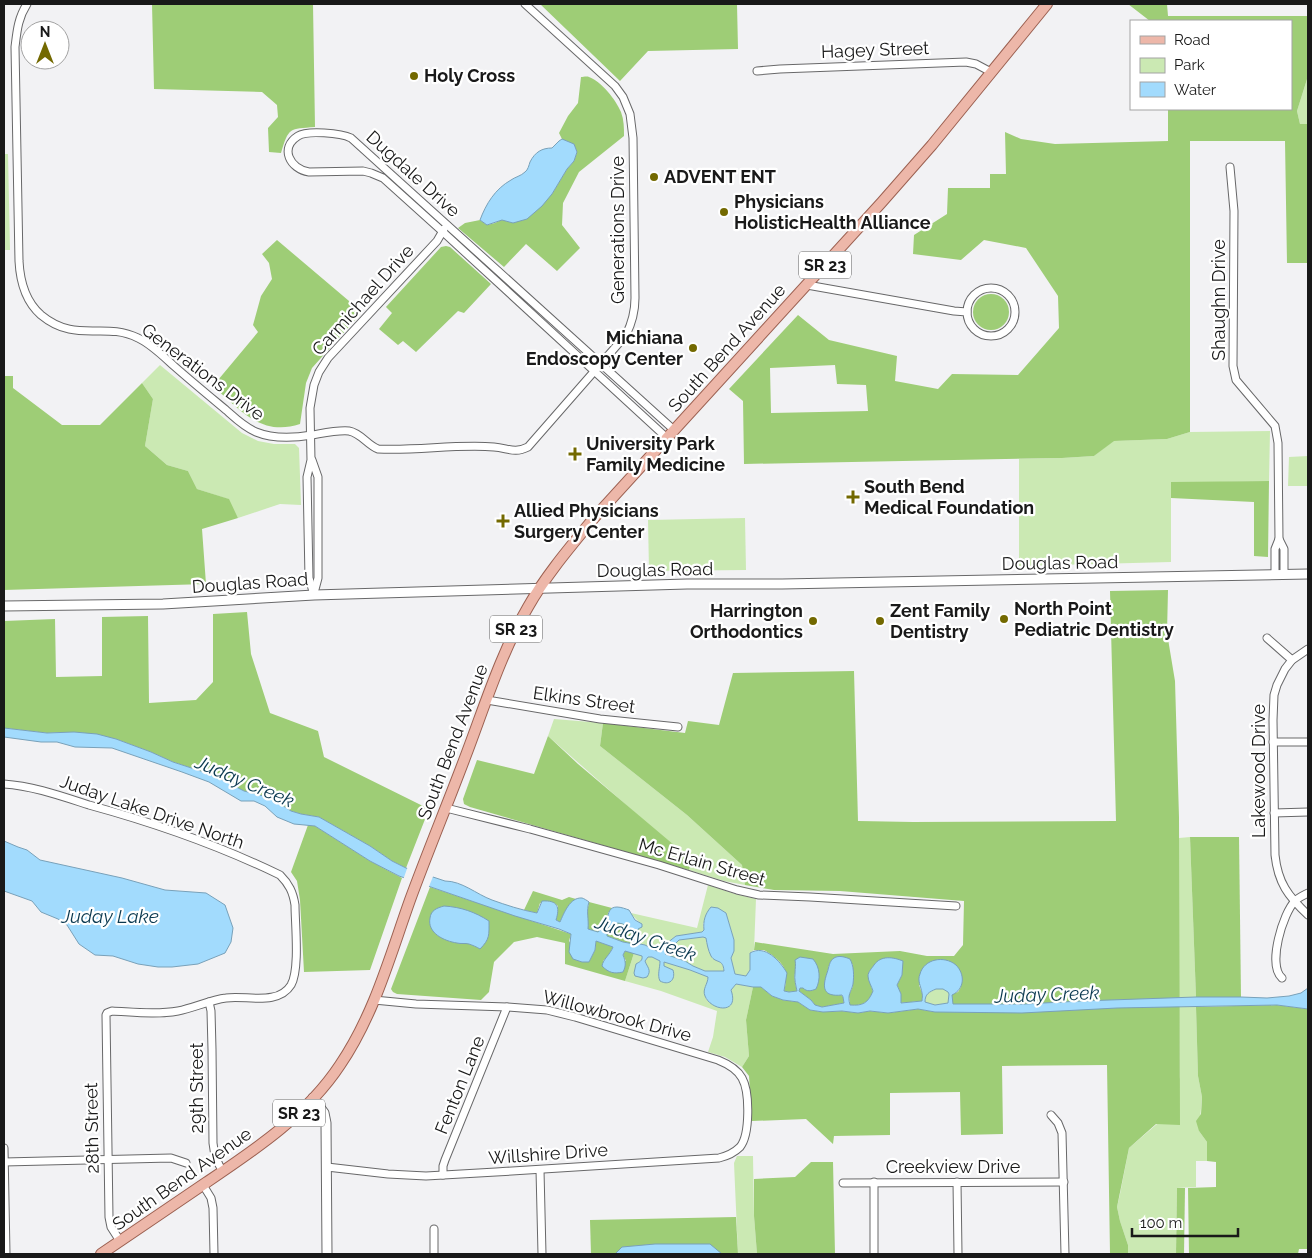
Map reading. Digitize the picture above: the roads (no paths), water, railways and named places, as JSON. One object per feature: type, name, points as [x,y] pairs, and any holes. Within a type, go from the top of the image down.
[{"type":"main road","name":"South Bend Avenue","points":[[101,1254],[276,1134],[313,1098],[340,1065],[357,1036],[374,1000],[410,899],[506,650],[540,588],[594,518],[919,160],[1047,4]]},
{"type":"street","name":"Generations Drive","points":[[27,4],[19,18],[15,47],[20,276],[26,296],[40,314],[56,326],[68,330],[80,332],[113,331],[139,338],[241,424],[257,433],[278,438],[349,431],[378,449],[492,447],[516,452],[528,447],[626,335],[630,328],[635,306],[633,138],[630,114],[623,97],[615,86],[525,4]]},
{"type":"street","name":"Hagey Street","points":[[757,71],[966,62],[976,64],[991,72]]},
{"type":"street","name":"Dugdale Drive","points":[[670,434],[594,371],[444,228],[351,138],[337,133],[304,134],[294,139],[288,155],[297,169],[309,172],[363,171],[379,176],[444,228],[505,277],[600,364],[670,434]]},
{"type":"street","name":"Shaughn Drive","points":[[1230,166],[1234,211],[1234,374],[1236,380],[1275,426],[1277,432],[1279,540],[1275,549],[1280,574]]},
{"type":"street","name":"Carmichael Drive","points":[[314,595],[309,578],[307,477],[311,460],[310,408],[314,385],[319,372],[328,358],[437,241],[444,228]]},
{"type":"street","points":[[807,285],[967,312]]},
{"type":"street","points":[[988,288],[1007,294],[1014,306],[1015,313],[1010,327],[998,335],[990,336],[983,335],[971,326],[967,312],[971,299],[981,290],[988,288]]},
{"type":"street","name":"Carmichael Drive","points":[[311,460],[318,476],[318,578],[314,595]]},
{"type":"street","points":[[308,532],[317,532]]},
{"type":"street","name":"Douglas Road","points":[[4,606],[164,604],[314,595],[687,584],[792,584],[1308,574]]},
{"type":"street","points":[[1267,638],[1292,660]]},
{"type":"street","name":"Lakewood Drive","points":[[1308,649],[1292,660],[1281,675],[1274,695],[1273,742],[1276,866],[1283,885],[1294,902],[1308,915]]},
{"type":"street","name":"Elkins Street","points":[[486,700],[600,719],[678,727]]},
{"type":"street","points":[[1273,742],[1308,742]]},
{"type":"street","name":"Juday Lake Drive North","points":[[4,784],[41,791],[110,810],[170,830],[227,851],[280,875],[286,881],[294,895],[295,904],[296,963],[294,978],[290,986],[277,996],[232,997],[209,1002]]},
{"type":"street","name":"Mc Erlain Street","points":[[446,808],[530,829],[754,894],[956,906]]},
{"type":"street","points":[[1274,813],[1308,812]]},
{"type":"street","points":[[1282,978],[1277,970],[1276,954],[1280,930],[1294,902],[1308,892]]},
{"type":"street","name":"Willowbrook Drive","points":[[374,1000],[416,1004],[532,1008],[561,1013],[701,1054],[727,1064],[743,1079],[746,1093],[747,1119]]},
{"type":"street","name":"28th Street","points":[[120,1241],[111,1227],[109,1216],[105,1017],[112,1010],[167,1012],[178,1011],[209,1002]]},
{"type":"street","name":"29th Street","points":[[209,1002],[212,1049],[212,1143],[216,1163],[223,1171]]},
{"type":"street","name":"Fenton Lane","points":[[443,1175],[445,1160],[507,1007]]},
{"type":"street","points":[[313,1098],[324,1113],[326,1123],[327,1254]]},
{"type":"street","points":[[1051,1115],[1058,1123],[1062,1133],[1065,1254]]},
{"type":"street","name":"Willshire Drive","points":[[327,1167],[408,1175],[443,1175],[719,1158],[733,1153],[739,1148],[745,1136],[747,1119]]},
{"type":"street","points":[[4,1148],[6,1254]]},
{"type":"street","points":[[4,1162],[170,1158],[186,1163]]},
{"type":"street","points":[[540,1170],[542,1254]]},
{"type":"street","points":[[874,1182],[874,1254]]},
{"type":"street","points":[[957,1182],[958,1254]]},
{"type":"street","name":"Creekview Drive","points":[[843,1183],[1064,1182]]},
{"type":"street","points":[[203,1185],[211,1198],[213,1208],[214,1254]]},
{"type":"street","points":[[434,1229],[434,1254]]},
{"type":"water","points":[[562,139],[574,144],[577,152],[574,161],[542,206],[527,219],[513,223],[502,220],[487,225],[480,220],[488,203],[500,188],[522,175],[528,169],[530,162],[537,153],[552,148]]},
{"type":"water","points":[[4,728],[47,733],[74,732],[97,734],[116,739],[173,762],[213,775],[244,791],[271,798],[291,811],[319,817],[406,868],[457,883],[503,904],[537,913],[542,901],[552,902],[558,908],[556,920],[560,922],[571,903],[578,898],[583,898],[589,902],[588,929],[598,932],[605,924],[612,908],[619,907],[629,910],[635,920],[642,924],[642,927],[638,929],[640,944],[657,951],[676,936],[702,932],[704,930],[705,918],[711,907],[718,908],[726,913],[734,940],[734,951],[731,958],[735,974],[746,976],[750,970],[750,953],[756,951],[766,952],[776,959],[787,973],[784,991],[797,991],[795,960],[800,957],[813,959],[819,973],[816,989],[809,991],[800,988],[799,991],[815,1005],[822,1007],[844,1003],[842,995],[831,995],[825,987],[825,978],[830,963],[832,959],[840,956],[850,959],[853,968],[853,984],[849,996],[850,1005],[862,1004],[869,998],[873,991],[868,976],[869,973],[877,962],[887,958],[903,961],[902,975],[897,985],[901,994],[901,1003],[922,1001],[919,979],[922,969],[930,962],[940,959],[956,965],[961,973],[961,985],[952,995],[953,1004],[1025,1004],[1196,997],[1267,998],[1289,996],[1301,993],[1308,988],[1308,1009],[1277,1005],[1117,1008],[1022,1013],[935,1012],[918,1009],[888,1013],[870,1011],[858,1013],[842,1011],[823,1012],[810,1010],[798,1002],[772,996],[761,987],[736,984],[731,990],[732,1004],[724,1008],[718,1007],[708,1001],[705,996],[704,991],[708,977],[664,962],[664,966],[673,970],[674,977],[666,983],[660,981],[660,961],[652,957],[648,957],[645,961],[649,970],[647,977],[635,976],[636,964],[641,960],[642,956],[625,951],[623,955],[625,968],[623,972],[612,972],[602,966],[613,947],[596,941],[595,950],[589,962],[573,959],[569,952],[571,934],[399,876],[370,861],[315,826],[294,824],[277,817],[265,806],[254,801],[241,801],[209,782],[112,748],[75,747],[57,742],[41,742],[4,737]],"holes":[[[618,923],[628,927],[634,944],[607,936],[607,929]],[[706,938],[711,956],[722,964],[724,971],[705,971],[665,954],[679,940]],[[943,989],[949,994],[948,1003],[935,1005],[925,1002],[929,992]]]},
{"type":"water","name":"Juday Lake","points":[[4,841],[27,850],[40,860],[122,878],[165,890],[206,893],[225,905],[233,928],[231,942],[225,953],[198,964],[172,967],[138,964],[113,956],[95,955],[79,944],[67,925],[41,912],[32,901],[4,891]]},
{"type":"water","points":[[444,906],[468,911],[489,921],[488,936],[480,949],[469,944],[447,940],[434,932],[430,923],[431,915],[435,910]]},
{"type":"water","points":[[655,1244],[710,1244],[722,1254],[615,1254],[622,1247]]},
{"type":"place","name":"Holy Cross","points":[[414,76]]},
{"type":"place","name":"ADVENT ENT","points":[[654,177]]},
{"type":"place","name":"Physicians HolisticHealth Alliance","points":[[724,212]]},
{"type":"place","name":"Michiana Endoscopy Center","points":[[693,348]]},
{"type":"place","name":"University Park Family Medicine","points":[[575,454]]},
{"type":"place","name":"South Bend Medical Foundation","points":[[853,497]]},
{"type":"place","name":"Allied Physicians Surgery Center","points":[[503,521]]},
{"type":"place","name":"North Point Pediatric Dentistry","points":[[1004,619]]},
{"type":"place","name":"Harrington Orthodontics","points":[[813,621]]},
{"type":"place","name":"Zent Family Dentistry","points":[[880,621]]},
{"type":"water label","name":"Juday Creek","points":[[245,781]]},
{"type":"water label","name":"Juday Creek","points":[[646,938]]},
{"type":"water label","name":"Juday Creek","points":[[1047,994]]}]
